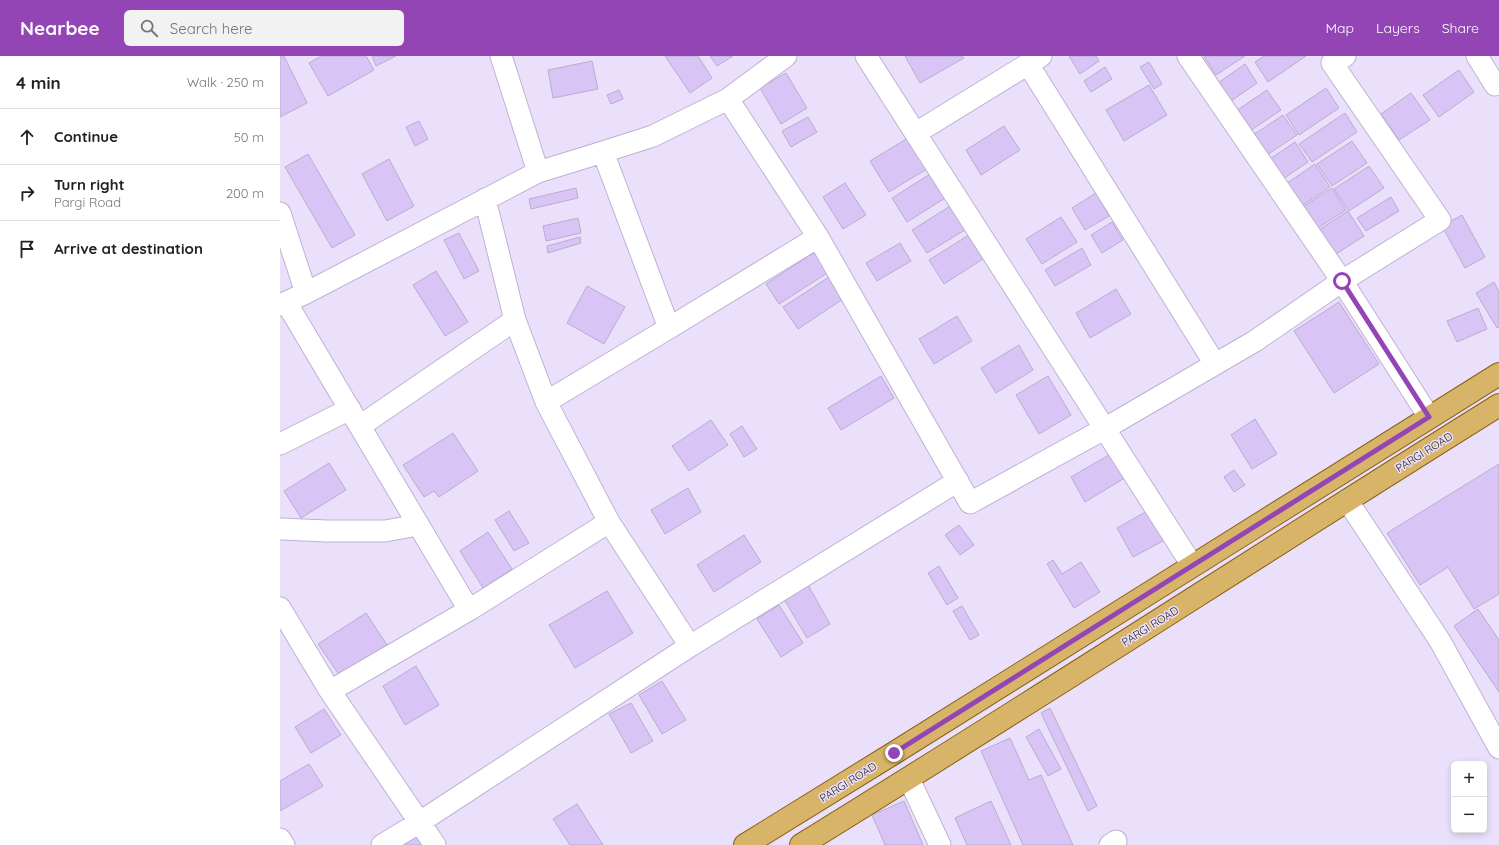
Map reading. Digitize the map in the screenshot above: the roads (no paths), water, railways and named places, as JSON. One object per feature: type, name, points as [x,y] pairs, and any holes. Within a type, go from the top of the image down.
[{"type":"main road","name":"PARGI ROAD","points":[[745,845],[1499,374]]},
{"type":"main road","name":"PARGI ROAD","points":[[801,845],[908,779],[1499,405]]},
{"type":"main road","points":[[1083,634],[1098,659]]},
{"type":"street","points":[[501,56],[538,172]]},
{"type":"street","points":[[469,610],[355,417],[283,303],[306,293],[538,172],[652,136],[728,99],[786,56]]},
{"type":"street","points":[[866,56],[1192,565]]},
{"type":"street","points":[[1188,56],[1342,281],[1429,417]]},
{"type":"street","points":[[1477,56],[1495,84]]},
{"type":"street","points":[[728,99],[818,238],[970,503],[1104,429],[1255,341],[1342,281],[1440,220],[1335,58]]},
{"type":"street","points":[[916,133],[1035,60],[1215,364]]},
{"type":"street","points":[[603,152],[669,328]]},
{"type":"street","points":[[485,199],[515,320],[546,402],[610,522],[690,646]]},
{"type":"street","points":[[280,213],[306,293]]},
{"type":"street","points":[[546,402],[818,238]]},
{"type":"street","points":[[280,444],[355,417],[515,320]]},
{"type":"street","points":[[382,845],[420,822],[690,646],[958,481]]},
{"type":"street","points":[[1347,500],[1440,641],[1499,748]]},
{"type":"street","points":[[330,691],[469,610],[610,522]]},
{"type":"street","points":[[280,529],[385,531],[418,525]]},
{"type":"street","points":[[280,608],[286,630],[330,691],[435,845]]},
{"type":"street","points":[[908,779],[940,845]]},
{"type":"street","points":[[280,839],[284,845]]}]
